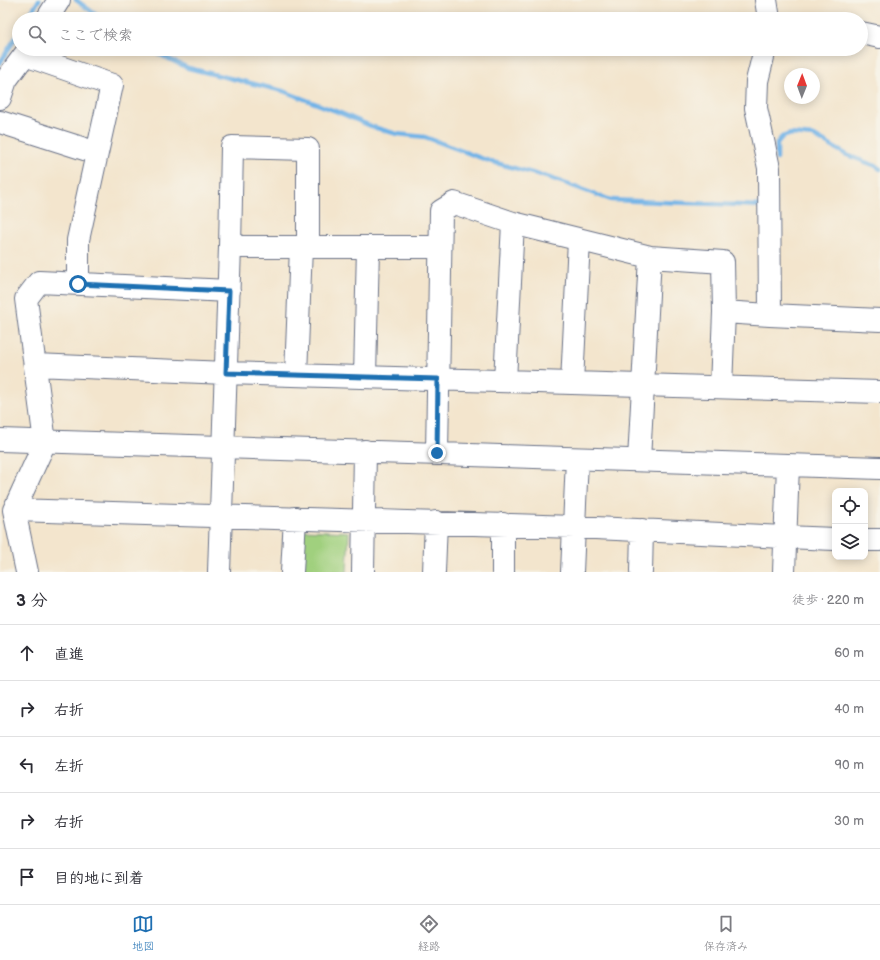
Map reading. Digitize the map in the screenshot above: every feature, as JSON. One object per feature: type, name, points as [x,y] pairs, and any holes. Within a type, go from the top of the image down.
[{"type":"street","points":[[51,12],[59,0]]},
{"type":"street","points":[[766,0],[768,12]]},
{"type":"street","points":[[868,34],[880,37]]},
{"type":"street","points":[[0,98],[6,80],[24,56]]},
{"type":"street","points":[[37,56],[112,85],[78,240],[78,284]]},
{"type":"street","points":[[763,56],[757,81],[756,108],[769,168],[770,315]]},
{"type":"street","points":[[0,122],[97,153]]},
{"type":"street","points":[[220,572],[232,147],[308,149],[304,247],[296,375]]},
{"type":"street","points":[[437,453],[441,211],[454,203],[512,223],[650,257],[723,262],[724,312],[721,388]]},
{"type":"street","points":[[505,381],[512,223]]},
{"type":"street","points":[[572,383],[579,240]]},
{"type":"street","points":[[230,247],[440,247]]},
{"type":"street","points":[[365,377],[368,247]]},
{"type":"street","points":[[639,460],[650,257]]},
{"type":"street","points":[[27,572],[14,510],[45,442],[26,299],[39,282],[229,291]]},
{"type":"street","points":[[724,312],[880,320]]},
{"type":"street","points":[[35,365],[226,373],[880,392]]},
{"type":"street","points":[[0,440],[880,468]]},
{"type":"street","points":[[363,572],[365,451]]},
{"type":"street","points":[[572,572],[577,459]]},
{"type":"street","points":[[784,572],[788,465]]},
{"type":"street","points":[[14,510],[504,524],[832,539]]},
{"type":"street","points":[[292,572],[294,518]]},
{"type":"street","points":[[434,572],[436,522]]},
{"type":"street","points":[[503,572],[504,524]]},
{"type":"street","points":[[641,572],[642,530]]},
{"type":"street","points":[[868,540],[880,540]]},
{"type":"green space","points":[[300,530],[349,532],[347,572],[298,572]]},
{"type":"waterway","points":[[31,12],[39,0]]},
{"type":"waterway","points":[[76,0],[92,12]]},
{"type":"waterway","points":[[0,63],[12,43]]},
{"type":"waterway","points":[[163,56],[188,68],[283,91],[373,127],[397,134],[425,137],[489,161],[550,178],[611,200],[764,206]]},
{"type":"waterway","points":[[777,159],[777,143],[782,137],[791,134],[814,136],[847,155],[880,169]]},
{"type":"route","points":[[78,284],[229,291],[226,373],[438,379],[437,453]]}]
